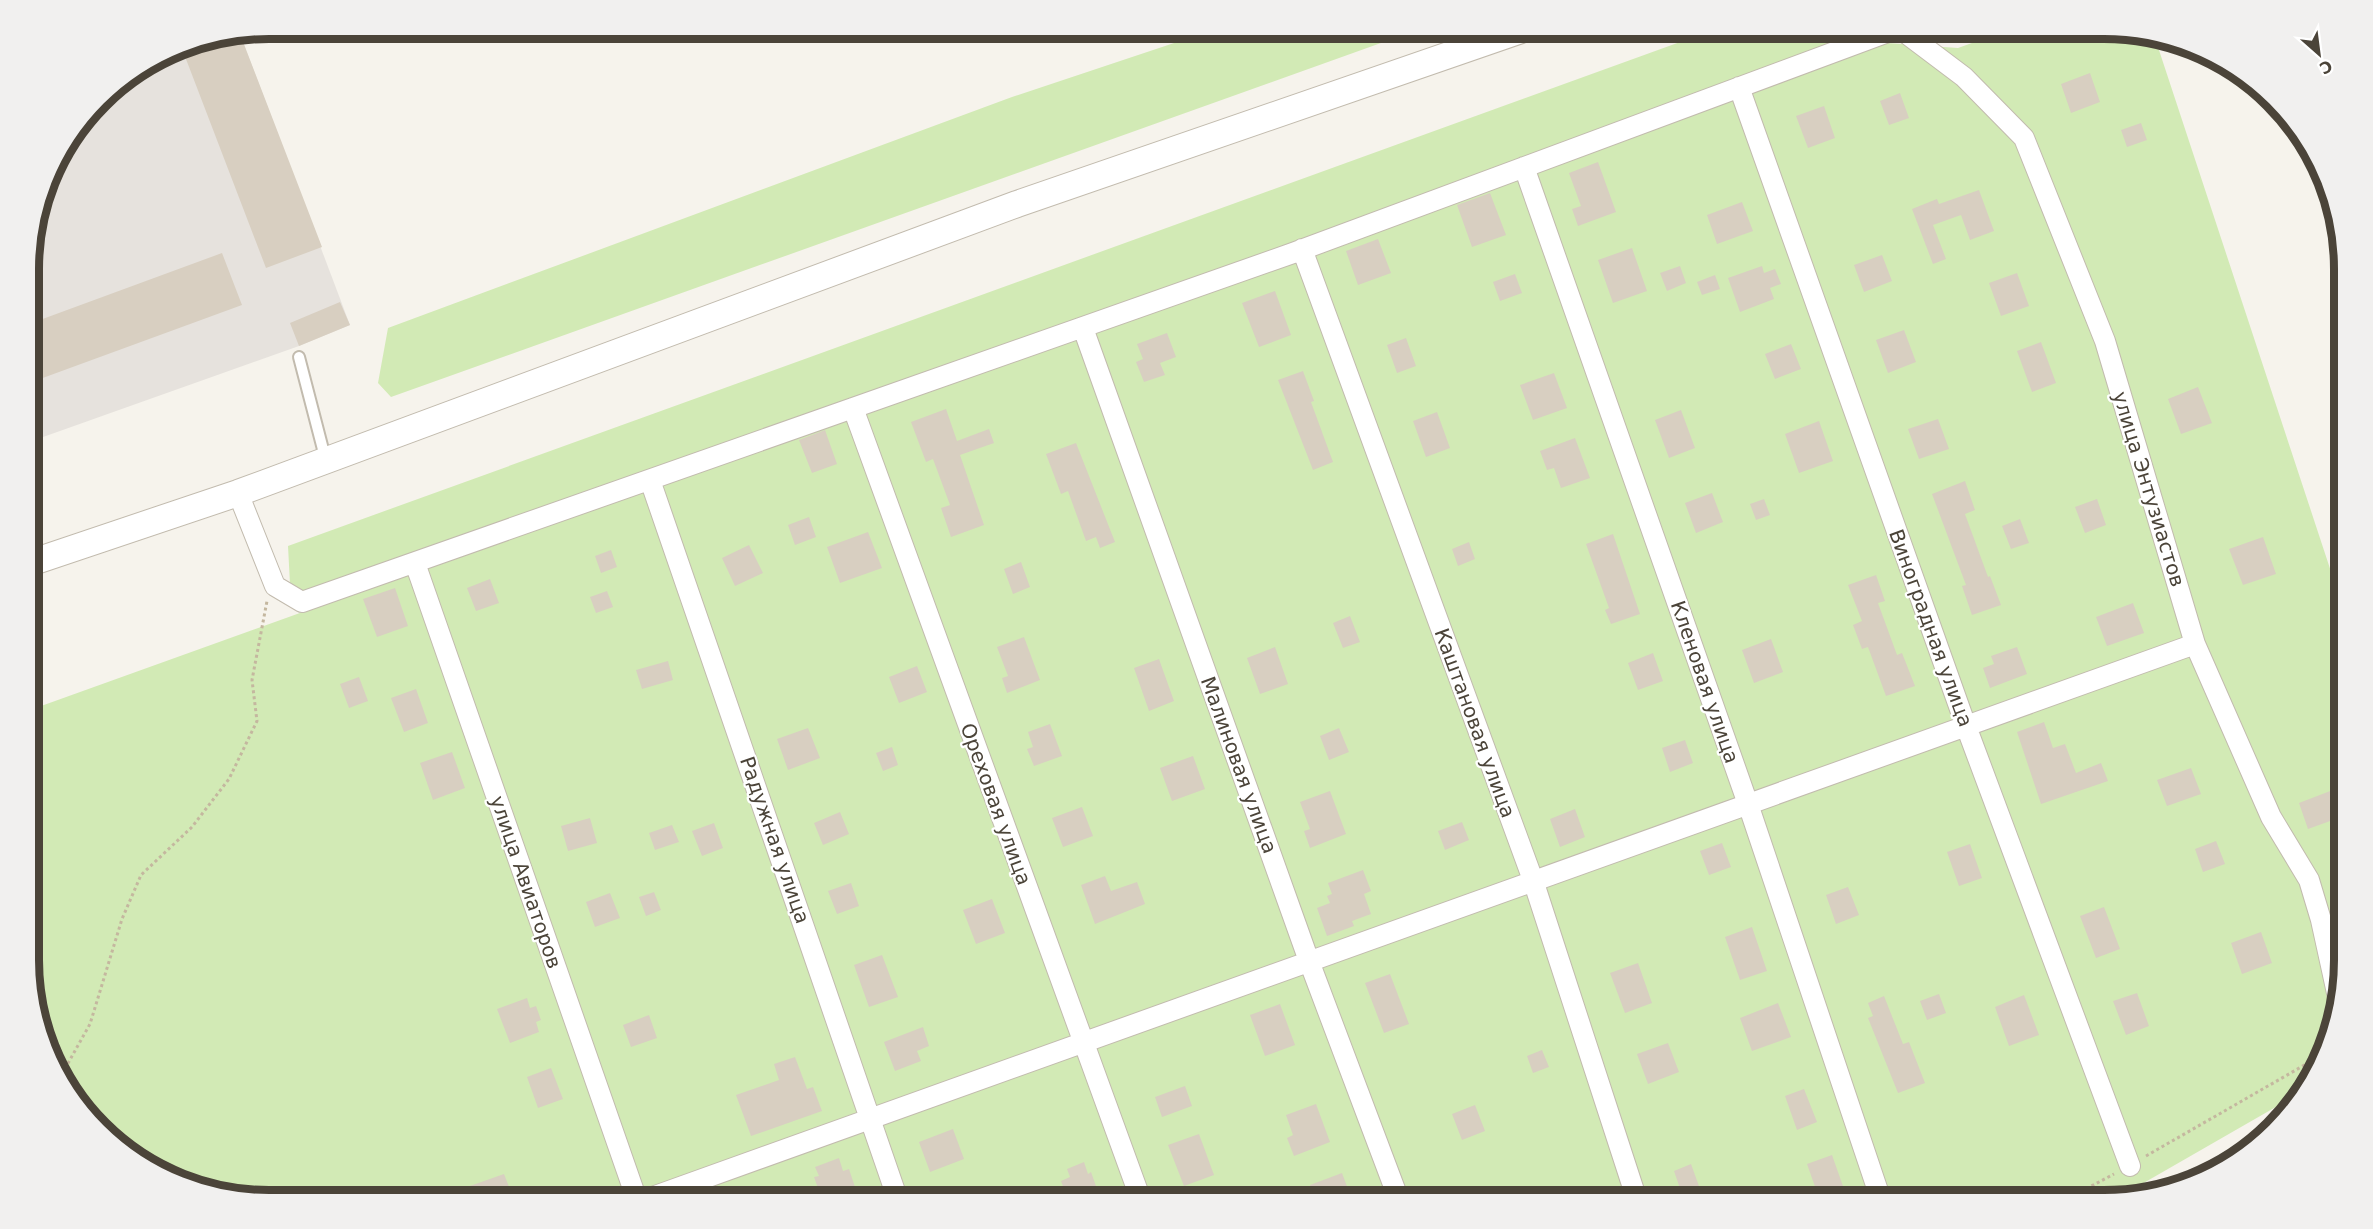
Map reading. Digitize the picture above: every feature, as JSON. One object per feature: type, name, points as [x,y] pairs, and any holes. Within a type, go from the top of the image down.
[{"type":"street","points":[[39,560],[326,461],[1017,204],[1495,39]]},
{"type":"street","points":[[238,493],[275,586],[302,602],[1083,328],[1869,39]]},
{"type":"street","name":"улица Энтузиастов","points":[[1914,39],[1964,77],[2024,138],[2104,341],[2195,644],[2271,817],[2309,880],[2321,920],[2334,978]]},
{"type":"street","name":"Виноградная улица","points":[[1739,87],[1966,726],[2130,1166]]},
{"type":"street","name":"Кленовая улица","points":[[1524,167],[1748,804],[1878,1190]]},
{"type":"street","name":"Каштановая улица","points":[[1302,249],[1533,880],[1634,1190]]},
{"type":"street","name":"Малиновая улица","points":[[1083,328],[1309,960],[1395,1190]]},
{"type":"street","name":"Ореховая улица","points":[[853,408],[1137,1190]]},
{"type":"street","name":"Радужная улица","points":[[650,480],[895,1190]]},
{"type":"street","name":"улица Авиаторов","points":[[416,563],[634,1190]]},
{"type":"street","points":[[672,1190],[2195,644]]},
{"type":"lane","points":[[299,357],[326,461]]},
{"type":"path","points":[[66,1067],[90,1024],[122,919],[141,875],[192,827],[229,779],[257,721],[252,680],[267,601],[275,586]]},
{"type":"path","points":[[2084,1190],[2310,1062]]},
{"type":"shaded area","points":[[242,41],[350,325],[299,346],[39,438],[39,254],[43,224],[51,195],[78,141],[106,106],[141,78],[195,51]]},
{"type":"green space","points":[[1186,39],[1392,39],[391,397],[378,383],[388,328],[1012,97]]},
{"type":"green space","points":[[1688,39],[1865,39],[1865,41],[302,602],[290,584],[288,546]]},
{"type":"green space","points":[[1983,39],[2119,39],[2157,45],[2334,581],[2334,975],[2330,1005],[2322,1034],[2303,1075],[2284,1102],[2135,1188],[2119,1190],[254,1190],[224,1186],[195,1178],[141,1151],[106,1123],[70,1075],[51,1034],[43,1005],[39,975],[39,707],[1887,43],[1958,48]]},
{"type":"building","points":[[243,41],[322,247],[266,268],[185,55],[224,43]]},
{"type":"building","points":[[2090,73],[2100,102],[2071,113],[2061,84]]},
{"type":"building","points":[[1900,93],[1909,118],[1889,125],[1880,101]]},
{"type":"building","points":[[1824,106],[1835,138],[1808,148],[1796,116]]},
{"type":"building","points":[[2141,123],[2147,140],[2127,147],[2121,130]]},
{"type":"building","points":[[1598,162],[1616,212],[1578,226],[1572,209],[1581,206],[1569,173]]},
{"type":"building","points":[[1979,190],[1994,231],[1970,240],[1961,215],[1933,225],[1946,259],[1933,264],[1912,209],[1937,199],[1939,204]]},
{"type":"building","points":[[1490,193],[1506,235],[1472,247],[1457,205]]},
{"type":"building","points":[[1742,202],[1753,231],[1717,244],[1707,215]]},
{"type":"building","points":[[1378,239],[1391,273],[1358,285],[1346,251]]},
{"type":"building","points":[[1632,248],[1647,291],[1613,303],[1598,260]]},
{"type":"building","points":[[222,253],[242,305],[39,379],[39,320]]},
{"type":"building","points":[[1882,255],[1892,281],[1864,292],[1854,265]]},
{"type":"building","points":[[1680,266],[1686,283],[1667,291],[1660,273]]},
{"type":"building","points":[[1762,266],[1764,273],[1775,269],[1781,284],[1770,288],[1774,299],[1740,312],[1728,278]]},
{"type":"building","points":[[2017,273],[2029,306],[2001,316],[1989,283]]},
{"type":"building","points":[[1515,274],[1522,293],[1500,301],[1493,282]]},
{"type":"building","points":[[1715,275],[1720,289],[1702,295],[1697,282]]},
{"type":"building","points":[[1275,291],[1291,335],[1259,347],[1242,303]]},
{"type":"building","points":[[340,302],[350,325],[299,346],[290,323]]},
{"type":"building","points":[[1904,330],[1916,362],[1888,373],[1876,340]]},
{"type":"building","points":[[1167,333],[1176,357],[1160,363],[1165,375],[1144,382],[1136,362],[1143,359],[1137,344]]},
{"type":"building","points":[[1406,338],[1416,366],[1397,373],[1387,345]]},
{"type":"building","points":[[2041,342],[2056,383],[2032,392],[2017,351]]},
{"type":"building","points":[[1791,344],[1801,369],[1775,379],[1765,354]]},
{"type":"building","points":[[1303,371],[1314,401],[1311,402],[1333,462],[1313,470],[1278,380]]},
{"type":"building","points":[[1554,373],[1567,408],[1533,420],[1520,385]]},
{"type":"building","points":[[2198,387],[2212,423],[2181,434],[2168,399]]},
{"type":"building","points":[[946,409],[957,441],[989,429],[994,443],[960,455],[984,525],[951,537],[941,508],[950,505],[933,459],[926,462],[911,422]]},
{"type":"building","points":[[1681,410],[1695,448],[1669,458],[1655,420]]},
{"type":"building","points":[[1437,412],[1450,448],[1426,457],[1413,421]]},
{"type":"building","points":[[1938,419],[1949,449],[1919,459],[1908,429]]},
{"type":"building","points":[[1819,421],[1833,461],[1799,473],[1785,434]]},
{"type":"building","points":[[825,430],[837,464],[812,473],[799,440]]},
{"type":"building","points":[[1575,438],[1590,478],[1561,488],[1554,468],[1547,470],[1540,451]]},
{"type":"building","points":[[1076,443],[1115,542],[1100,548],[1096,537],[1086,541],[1068,491],[1061,494],[1046,454]]},
{"type":"building","points":[[1965,481],[1975,510],[1965,514],[2001,605],[1972,615],[1962,586],[1966,585],[1932,494]]},
{"type":"building","points":[[1712,493],[1723,522],[1696,533],[1685,503]]},
{"type":"building","points":[[1764,499],[1770,515],[1756,520],[1750,504]]},
{"type":"building","points":[[2097,499],[2106,525],[2085,533],[2075,507]]},
{"type":"building","points":[[809,517],[816,537],[795,545],[788,525]]},
{"type":"building","points":[[2020,519],[2029,543],[2011,549],[2002,526]]},
{"type":"building","points":[[868,532],[882,568],[840,583],[827,547]]},
{"type":"building","points":[[1613,534],[1640,614],[1611,624],[1605,610],[1609,608],[1586,544]]},
{"type":"building","points":[[2263,537],[2276,574],[2243,585],[2229,549]]},
{"type":"building","points":[[1469,542],[1475,559],[1458,566],[1452,549]]},
{"type":"building","points":[[749,545],[763,573],[735,586],[722,558]]},
{"type":"building","points":[[611,550],[617,567],[601,573],[595,556]]},
{"type":"building","points":[[1021,562],[1030,587],[1013,594],[1004,569]]},
{"type":"building","points":[[1876,575],[1885,601],[1878,603],[1897,655],[1902,653],[1915,686],[1886,696],[1868,647],[1862,649],[1853,625],[1862,621],[1848,585]]},
{"type":"building","points":[[490,579],[499,603],[476,611],[467,588]]},
{"type":"building","points":[[395,588],[408,626],[377,637],[363,599]]},
{"type":"building","points":[[607,591],[613,607],[596,613],[590,597]]},
{"type":"building","points":[[2133,603],[2144,633],[2107,646],[2096,617]]},
{"type":"building","points":[[1350,616],[1360,642],[1343,648],[1333,623]]},
{"type":"building","points":[[1024,637],[1040,680],[1007,693],[1002,678],[1008,676],[997,647]]},
{"type":"building","points":[[1771,639],[1783,672],[1754,683],[1742,650]]},
{"type":"building","points":[[1275,647],[1288,684],[1260,694],[1247,658]]},
{"type":"building","points":[[2017,647],[2027,674],[1990,688],[1983,668],[1994,664],[1991,656]]},
{"type":"building","points":[[1653,653],[1663,681],[1638,690],[1628,663]]},
{"type":"building","points":[[1159,659],[1174,701],[1149,711],[1134,668]]},
{"type":"building","points":[[668,661],[673,680],[642,689],[636,670]]},
{"type":"building","points":[[917,666],[927,692],[899,703],[889,677]]},
{"type":"building","points":[[359,677],[368,701],[349,708],[340,684]]},
{"type":"building","points":[[416,689],[428,723],[404,732],[391,698]]},
{"type":"building","points":[[2044,722],[2053,748],[2065,744],[2076,773],[2101,763],[2108,781],[2041,804],[2017,732]]},
{"type":"building","points":[[1050,724],[1062,756],[1034,766],[1027,749],[1033,747],[1028,732]]},
{"type":"building","points":[[808,728],[820,758],[788,770],[777,739]]},
{"type":"building","points":[[1339,728],[1349,752],[1329,760],[1320,736]]},
{"type":"building","points":[[1685,740],[1693,763],[1670,772],[1662,748]]},
{"type":"building","points":[[892,747],[898,765],[883,771],[876,753]]},
{"type":"building","points":[[452,752],[465,788],[433,800],[420,763]]},
{"type":"building","points":[[1193,756],[1205,789],[1172,801],[1160,768]]},
{"type":"building","points":[[2191,768],[2201,794],[2167,806],[2157,780]]},
{"type":"building","points":[[2334,790],[2334,820],[2308,829],[2299,803]]},
{"type":"building","points":[[1330,791],[1346,834],[1310,848],[1304,831],[1310,829],[1300,802]]},
{"type":"building","points":[[1082,807],[1093,836],[1063,847],[1052,818]]},
{"type":"building","points":[[1575,809],[1585,837],[1560,847],[1550,819]]},
{"type":"building","points":[[840,812],[849,834],[823,845],[814,823]]},
{"type":"building","points":[[590,818],[597,843],[568,851],[561,826]]},
{"type":"building","points":[[1462,822],[1469,840],[1445,850],[1438,831]]},
{"type":"building","points":[[714,823],[723,848],[702,856],[692,831]]},
{"type":"building","points":[[672,825],[679,842],[655,850],[649,833]]},
{"type":"building","points":[[2216,841],[2225,864],[2203,872],[2195,849]]},
{"type":"building","points":[[1722,843],[1731,867],[1709,875],[1700,851]]},
{"type":"building","points":[[1970,844],[1982,878],[1959,886],[1947,852]]},
{"type":"building","points":[[1363,870],[1371,891],[1364,894],[1371,914],[1352,921],[1354,926],[1327,936],[1317,908],[1330,903],[1327,896],[1332,894],[1328,883]]},
{"type":"building","points":[[1105,876],[1111,891],[1137,882],[1145,904],[1095,924],[1081,885]]},
{"type":"building","points":[[851,883],[859,906],[837,914],[828,891]]},
{"type":"building","points":[[1848,887],[1859,915],[1836,924],[1826,895]]},
{"type":"building","points":[[654,892],[661,910],[646,916],[639,897]]},
{"type":"building","points":[[610,893],[620,918],[595,927],[586,902]]},
{"type":"building","points":[[992,899],[1005,933],[976,944],[963,910]]},
{"type":"building","points":[[2104,907],[2120,949],[2096,958],[2080,916]]},
{"type":"building","points":[[1752,927],[1767,971],[1740,980],[1725,937]]},
{"type":"building","points":[[2261,932],[2272,963],[2242,974],[2231,943]]},
{"type":"building","points":[[882,955],[898,997],[869,1007],[854,965]]},
{"type":"building","points":[[1638,963],[1652,1003],[1625,1013],[1610,973]]},
{"type":"building","points":[[1390,974],[1409,1024],[1384,1033],[1365,983]]},
{"type":"building","points":[[2137,993],[2149,1026],[2126,1035],[2113,1001]]},
{"type":"building","points":[[1939,994],[1946,1013],[1927,1020],[1920,1001]]},
{"type":"building","points":[[2024,995],[2039,1035],[2009,1046],[1995,1007]]},
{"type":"building","points":[[1884,996],[1903,1044],[1909,1042],[1925,1083],[1898,1093],[1868,1018],[1873,1016],[1868,1003]]},
{"type":"building","points":[[527,998],[530,1008],[536,1006],[541,1020],[536,1022],[539,1032],[510,1043],[497,1009]]},
{"type":"building","points":[[1778,1003],[1791,1037],[1752,1051],[1740,1018]]},
{"type":"building","points":[[1280,1004],[1295,1045],[1265,1056],[1250,1015]]},
{"type":"building","points":[[649,1015],[657,1038],[631,1047],[623,1025]]},
{"type":"building","points":[[923,1027],[929,1046],[917,1051],[921,1061],[895,1071],[884,1042]]},
{"type":"building","points":[[1668,1043],[1679,1072],[1648,1084],[1637,1054]]},
{"type":"building","points":[[1542,1050],[1549,1067],[1533,1073],[1527,1056]]},
{"type":"building","points":[[795,1057],[807,1089],[813,1087],[822,1111],[751,1136],[736,1095],[779,1080],[774,1064]]},
{"type":"building","points":[[551,1068],[563,1099],[538,1108],[527,1077]]},
{"type":"building","points":[[1185,1086],[1192,1106],[1162,1117],[1155,1097]]},
{"type":"building","points":[[1804,1089],[1817,1122],[1797,1130],[1785,1096]]},
{"type":"building","points":[[1316,1104],[1330,1142],[1294,1156],[1287,1138],[1293,1135],[1286,1115]]},
{"type":"building","points":[[1475,1105],[1485,1131],[1462,1140],[1452,1114]]},
{"type":"building","points":[[953,1129],[964,1159],[930,1172],[919,1142]]},
{"type":"building","points":[[1199,1134],[1214,1175],[1184,1186],[1168,1145]]},
{"type":"building","points":[[1832,1155],[1844,1189],[1816,1190],[1807,1164]]},
{"type":"building","points":[[839,1158],[843,1171],[849,1169],[855,1187],[847,1190],[819,1190],[814,1177],[819,1176],[815,1167]]},
{"type":"building","points":[[1084,1162],[1088,1174],[1091,1172],[1097,1190],[1064,1190],[1061,1181],[1070,1177],[1067,1169]]},
{"type":"building","points":[[1691,1164],[1700,1190],[1681,1190],[1674,1171]]},
{"type":"building","points":[[1342,1173],[1348,1190],[1312,1190],[1310,1185]]},
{"type":"building","points":[[504,1174],[510,1190],[468,1190],[467,1187]]}]
